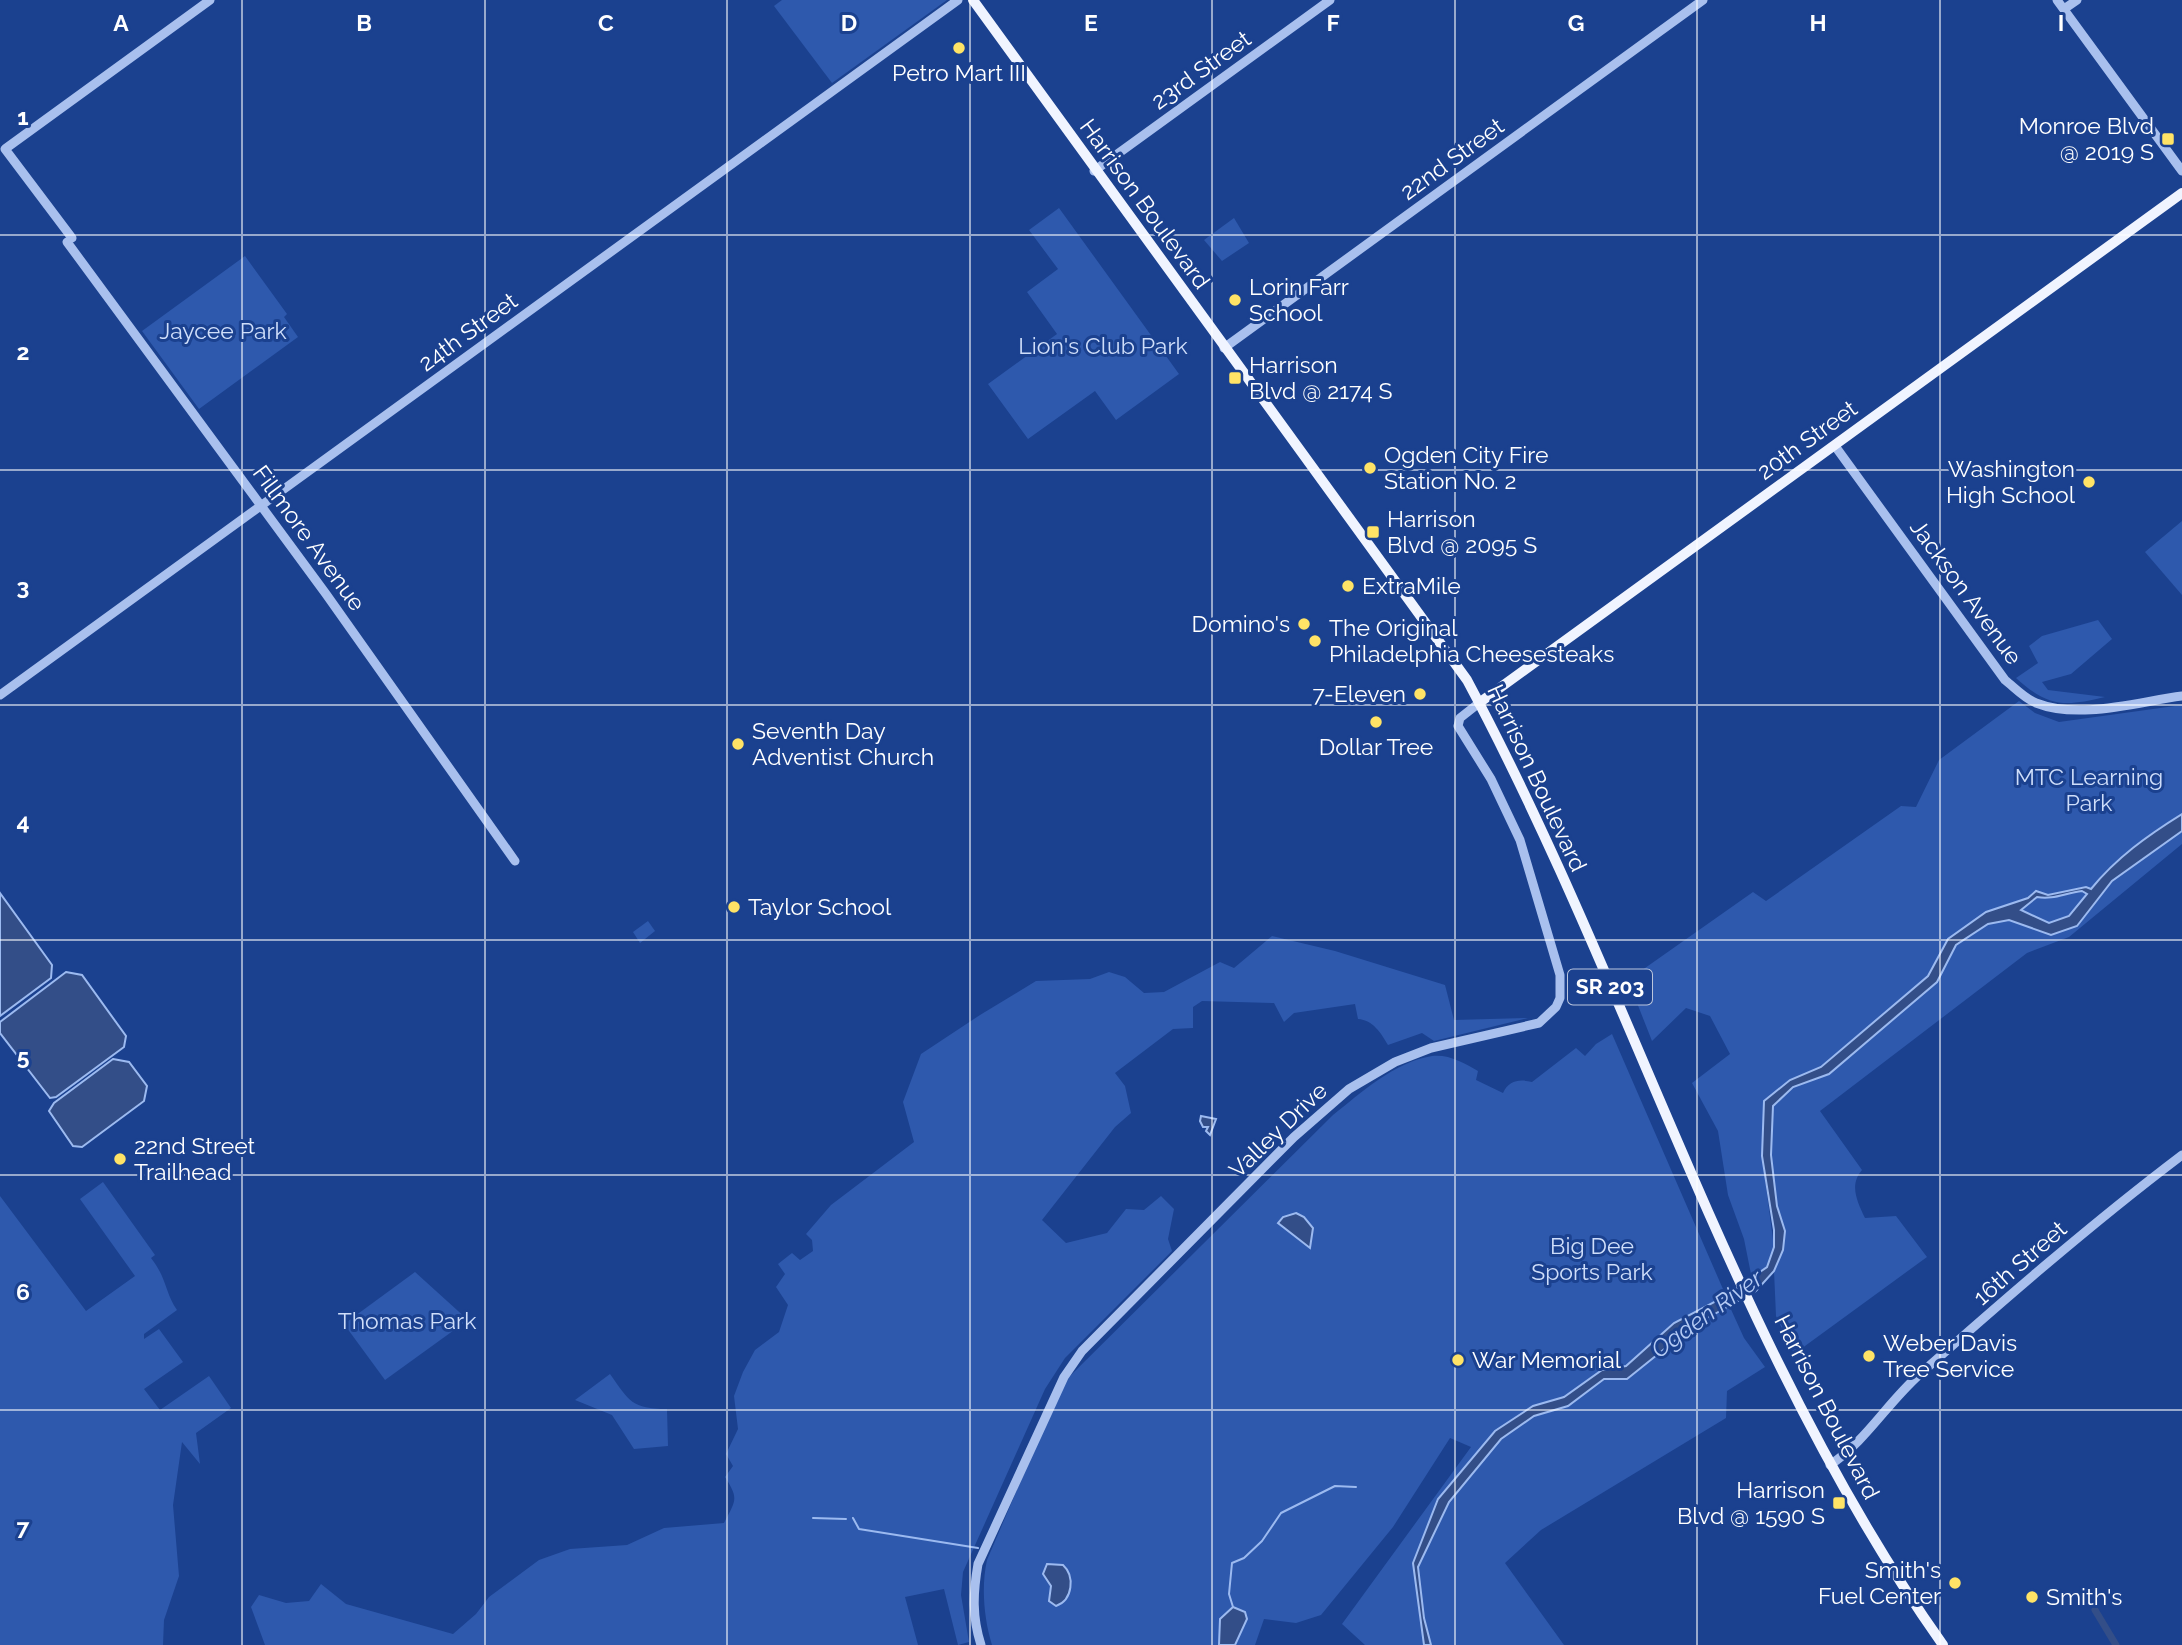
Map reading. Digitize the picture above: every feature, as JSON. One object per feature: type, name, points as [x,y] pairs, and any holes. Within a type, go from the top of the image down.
[{"type":"main road","name":"Harrison Boulevard","points":[[973,0],[1094,171],[1419,612],[1479,703],[1524,792],[1791,1391],[1830,1465],[1902,1586],[1943,1645]]},
{"type":"main road","name":"20th Street","points":[[1479,703],[2182,193]]},
{"type":"street","name":"Fillmore Avenue","points":[[210,0],[5,149],[515,861]]},
{"type":"street","name":"24th Street","points":[[0,695],[958,0]]},
{"type":"street","name":"23rd Street","points":[[1094,171],[1330,0]]},
{"type":"street","name":"22nd Street","points":[[1224,348],[1703,0]]},
{"type":"street","points":[[2057,0],[2182,171]]},
{"type":"street","points":[[2064,9],[2077,0]]},
{"type":"street","name":"Jackson Avenue","points":[[1835,446],[2005,680],[2021,694],[2036,703],[2060,709],[2082,709],[2182,696]]},
{"type":"street","name":"20th Street","points":[[1458,722],[1479,703]]},
{"type":"street","name":"Valley Drive","points":[[981,1645],[975,1626],[973,1595],[978,1564],[1064,1377],[1082,1351],[1294,1137],[1349,1089],[1395,1062],[1431,1048],[1534,1025],[1556,1007],[1560,998],[1560,975],[1520,840],[1491,779],[1458,722]]},
{"type":"street","name":"16th Street","points":[[1830,1465],[1860,1442],[1919,1375],[2125,1199],[2182,1155]]},
{"type":"green space","points":[[782,0],[947,0],[832,83],[774,6]]},
{"type":"green space","name":"Lion's Club Park","points":[[1059,208],[1179,374],[1116,420],[1095,391],[1028,439],[988,384],[1057,334],[1027,292],[1058,269],[1029,230]]},
{"type":"green space","points":[[1234,218],[1249,243],[1222,261],[1204,240]]},
{"type":"green space","name":"Jaycee Park","points":[[245,256],[287,314],[284,317],[298,337],[199,409],[142,331]]},
{"type":"green space","points":[[2182,521],[2182,595],[2145,552]]},
{"type":"green space","points":[[2098,620],[2112,639],[2071,674],[2042,682],[2048,690],[2105,697],[2078,702],[2057,702],[2038,695],[2016,678],[2038,663],[2029,646],[2042,636]]},
{"type":"green space","name":"MTC Learning Park","points":[[2019,701],[2035,713],[2059,722],[2182,705],[2182,814],[2154,831],[2108,869],[2069,916],[2049,923],[2010,905],[1986,912],[1948,939],[1928,976],[1821,1067],[1790,1080],[1764,1101],[1762,1156],[1774,1247],[1767,1267],[1752,1279],[1744,1239],[1728,1195],[1718,1131],[1692,1083],[1730,1054],[1710,1016],[1686,1008],[1652,1041],[1628,980],[1753,892],[1766,901],[1901,806],[1916,807],[1939,760]]},
{"type":"green space","points":[[2182,831],[2182,844],[2069,937],[2027,953],[1820,1111],[1862,1170],[1855,1187],[1865,1218],[1896,1216],[1927,1257],[1794,1354],[1776,1316],[1774,1271],[1783,1250],[1785,1231],[1777,1206],[1770,1155],[1773,1106],[1793,1087],[1829,1074],[1937,982],[1956,945],[1988,924],[2009,920],[2051,935],[2077,926],[2112,881]]},
{"type":"green space","points":[[648,921],[655,931],[640,943],[633,932]]},
{"type":"green space","points":[[1272,936],[1335,951],[1445,985],[1454,1020],[1528,1018],[1434,1041],[1422,1033],[1388,1045],[1372,1025],[1358,1019],[1355,1004],[1294,1013],[1284,1022],[1274,1003],[1202,1001],[1193,1007],[1193,1028],[1173,1029],[1115,1073],[1125,1086],[1131,1113],[1115,1127],[1042,1220],[1066,1243],[1107,1233],[1126,1209],[1144,1210],[1161,1196],[1174,1209],[1168,1239],[1172,1251],[1065,1358],[1045,1389],[963,1572],[961,1595],[969,1642],[958,1645],[944,1589],[905,1597],[918,1645],[265,1645],[251,1607],[259,1595],[286,1603],[309,1601],[321,1584],[346,1604],[453,1634],[476,1614],[489,1597],[539,1560],[570,1549],[627,1545],[664,1528],[724,1523],[734,1500],[725,1477],[733,1466],[726,1454],[738,1429],[734,1396],[755,1350],[779,1332],[788,1305],[776,1287],[785,1274],[778,1264],[792,1253],[800,1260],[813,1251],[812,1240],[806,1234],[831,1205],[914,1142],[903,1102],[921,1054],[1036,981],[1090,979],[1109,972],[1125,977],[1144,993],[1164,992],[1220,962],[1234,968]]},
{"type":"green space","name":"Big Dee Sports Park","points":[[1612,1034],[1726,1296],[1674,1323],[1626,1366],[1602,1370],[1564,1397],[1533,1406],[1495,1431],[1438,1499],[1413,1562],[1424,1645],[1365,1645],[1342,1624],[1471,1447],[1450,1438],[1393,1527],[1321,1615],[1296,1623],[1264,1619],[1255,1645],[992,1645],[984,1603],[987,1560],[1046,1422],[1069,1377],[1333,1115],[1391,1072],[1418,1059],[1444,1056],[1456,1060],[1478,1071],[1476,1080],[1503,1093],[1508,1085],[1515,1082],[1532,1082],[1576,1048],[1585,1056],[1596,1044]]},
{"type":"green space","points":[[103,1182],[155,1255],[151,1258],[177,1310],[144,1334],[144,1339],[159,1329],[183,1362],[144,1389],[160,1410],[209,1376],[231,1408],[196,1433],[200,1464],[182,1442],[173,1505],[179,1576],[164,1620],[163,1645],[0,1645],[0,1196],[86,1311],[135,1276],[80,1199]]},
{"type":"green space","name":"Thomas Park","points":[[415,1272],[468,1320],[385,1380],[344,1324]]},
{"type":"green space","points":[[1729,1305],[1744,1338],[1765,1367],[1727,1391],[1726,1418],[1541,1530],[1505,1563],[1564,1645],[1431,1645],[1424,1618],[1418,1567],[1449,1502],[1501,1439],[1534,1416],[1568,1406],[1604,1379],[1627,1379],[1693,1326]]},
{"type":"green space","points":[[610,1374],[632,1402],[655,1409],[667,1409],[668,1446],[634,1449],[612,1415],[575,1400]]},
{"type":"water","name":"Ogden River","points":[[2182,814],[2182,831],[2112,881],[2077,926],[2051,935],[2009,920],[1988,924],[1956,945],[1937,982],[1829,1074],[1793,1087],[1773,1106],[1771,1155],[1777,1206],[1785,1231],[1783,1250],[1774,1271],[1756,1291],[1693,1326],[1627,1379],[1604,1379],[1568,1406],[1534,1416],[1501,1439],[1449,1502],[1418,1567],[1424,1618],[1431,1645],[1424,1645],[1413,1563],[1438,1499],[1495,1431],[1533,1406],[1564,1397],[1602,1370],[1626,1366],[1674,1323],[1726,1296],[1767,1267],[1774,1247],[1774,1230],[1762,1156],[1764,1101],[1790,1080],[1821,1067],[1928,976],[1948,939],[1986,912],[2028,898],[2036,891],[2048,895],[2086,887],[2091,889],[2122,857]],"holes":[[[2082,891],[2087,894],[2069,916],[2049,923],[2021,910],[2037,897],[2054,897]]]},
{"type":"water","points":[[0,893],[52,965],[51,978],[0,1016]]},
{"type":"water","points":[[66,972],[82,975],[126,1036],[124,1047],[56,1097],[50,1098],[0,1033],[0,1022]]},
{"type":"water","points":[[113,1059],[129,1062],[147,1086],[144,1101],[82,1147],[73,1146],[49,1111],[54,1103]]},
{"type":"water","points":[[1201,1116],[1216,1119],[1210,1135],[1206,1131],[1208,1127],[1203,1127],[1200,1121]]},
{"type":"water","points":[[1296,1213],[1304,1217],[1313,1228],[1310,1248],[1278,1223],[1283,1217]]},
{"type":"water","points":[[1047,1564],[1063,1565],[1071,1581],[1066,1599],[1056,1606],[1049,1601],[1051,1586],[1043,1574]]},
{"type":"water","points":[[1233,1607],[1245,1612],[1247,1619],[1235,1645],[1219,1645],[1220,1619]]},
{"type":"waterway","points":[[1233,1607],[1229,1594],[1232,1563],[1244,1558],[1262,1541],[1281,1513],[1335,1486],[1356,1487]]},
{"type":"waterway","points":[[813,1518],[846,1519]]},
{"type":"waterway","points":[[853,1518],[859,1529],[978,1548]]},
{"type":"waterway","points":[[2095,1610],[2116,1645]]},
{"type":"place","name":"Petro Mart III","points":[[959,48]]},
{"type":"place","name":"Monroe Blvd @ 2019 S","points":[[2168,139]]},
{"type":"place","name":"Lorin Farr School","points":[[1235,300]]},
{"type":"place","name":"Harrison Blvd @ 2174 S","points":[[1235,378]]},
{"type":"place","name":"Ogden City Fire Station No. 2","points":[[1370,468]]},
{"type":"place","name":"Washington High School","points":[[2089,482]]},
{"type":"place","name":"Harrison Blvd @ 2095 S","points":[[1373,532]]},
{"type":"place","name":"ExtraMile","points":[[1348,586]]},
{"type":"place","name":"Domino's","points":[[1304,624]]},
{"type":"place","name":"The Original Philadelphia Cheesesteaks","points":[[1315,641]]},
{"type":"place","name":"7-Eleven","points":[[1420,694]]},
{"type":"place","name":"Dollar Tree","points":[[1376,722]]},
{"type":"place","name":"Seventh Day Adventist Church","points":[[738,744]]},
{"type":"place","name":"Taylor School","points":[[734,907]]},
{"type":"place","name":"22nd Street Trailhead","points":[[120,1159]]},
{"type":"place","name":"Weber Davis Tree Service","points":[[1869,1356]]},
{"type":"place","name":"War Memorial","points":[[1458,1360]]},
{"type":"place","name":"Harrison Blvd @ 1590 S","points":[[1839,1503]]},
{"type":"place","name":"Smith's Fuel Center","points":[[1955,1583]]},
{"type":"place","name":"Smith's","points":[[2032,1597]]}]
